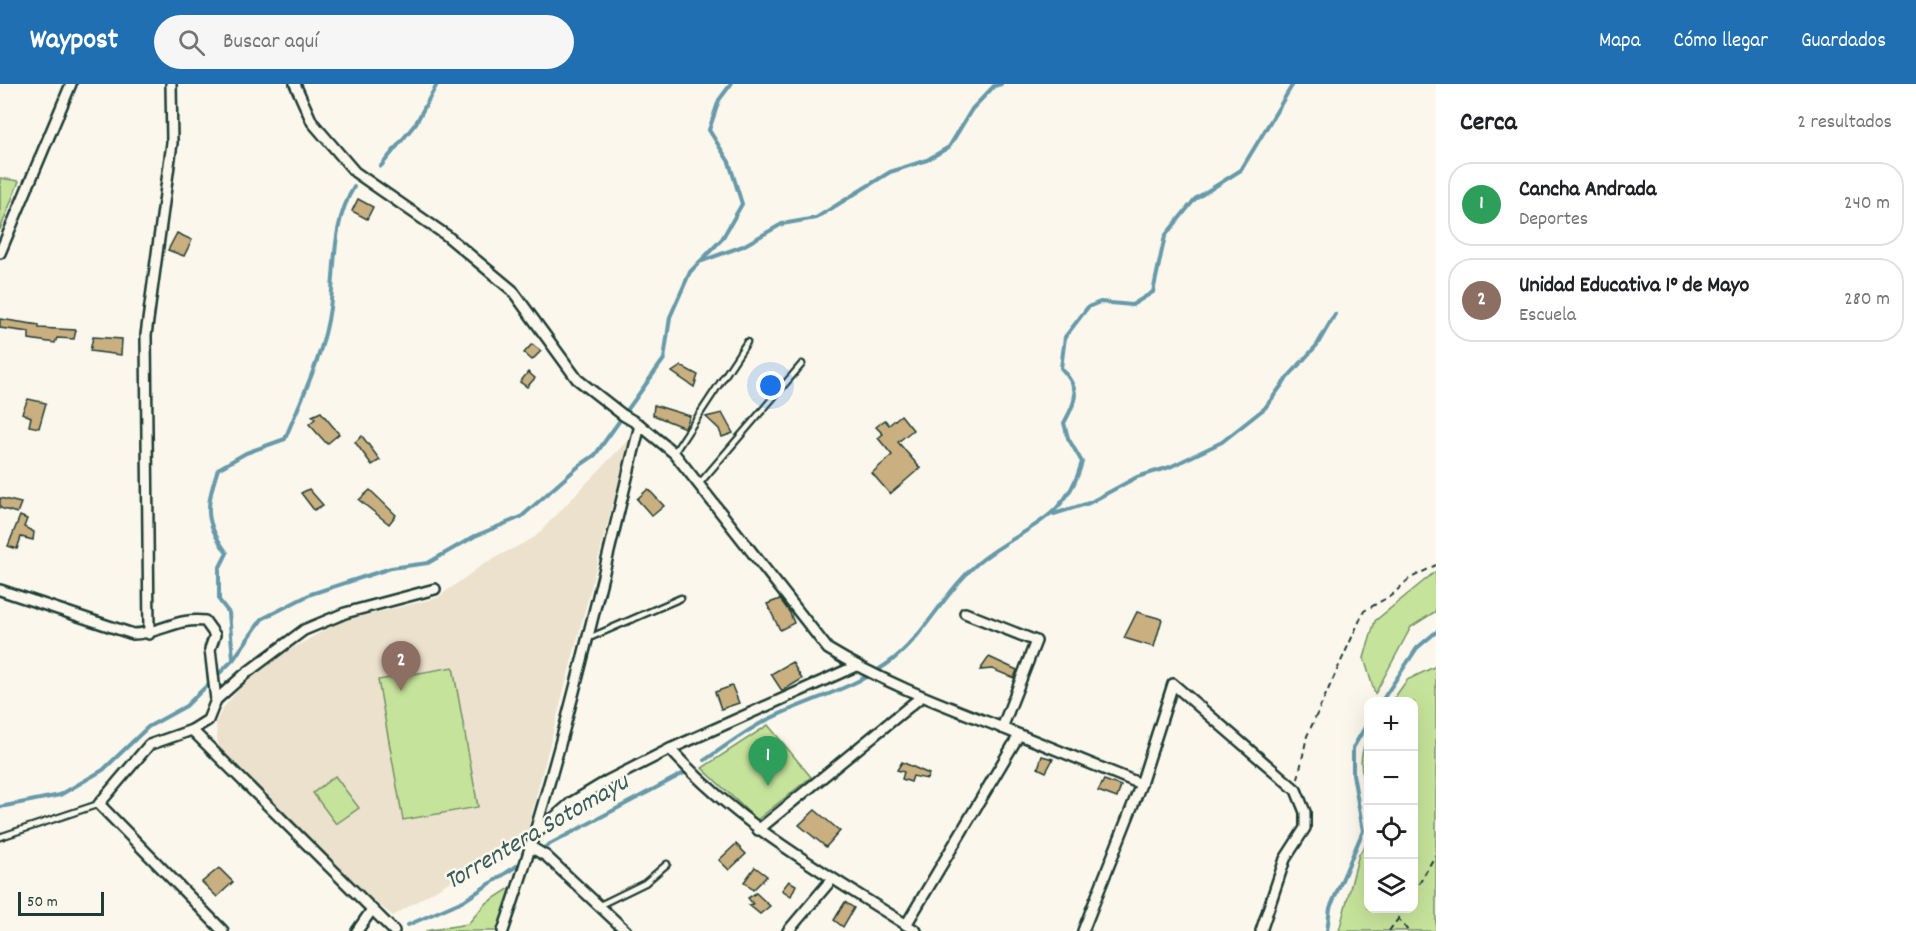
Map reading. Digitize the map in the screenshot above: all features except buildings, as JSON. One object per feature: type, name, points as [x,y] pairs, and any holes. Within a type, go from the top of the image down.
[{"type":"street","points":[[0,253],[71,84]]},
{"type":"street","points":[[149,634],[146,335],[172,143],[171,84]]},
{"type":"street","points":[[295,84],[312,122],[355,172],[446,235],[512,290],[577,379],[674,453],[828,649],[856,666],[880,674],[921,697],[1141,784]]},
{"type":"street","points":[[503,931],[533,836],[587,639],[640,425]]},
{"type":"street","points":[[216,700],[272,654],[322,621],[435,589]]},
{"type":"street","points":[[0,590],[133,634],[149,634],[188,618],[205,621],[215,635],[210,649],[216,700],[208,720],[192,730],[150,745],[99,804],[223,931]]},
{"type":"street","points":[[965,613],[1036,641],[1002,728]]},
{"type":"street","points":[[533,836],[572,802],[670,749],[856,666]]},
{"type":"street","points":[[1083,931],[1141,784],[1173,684],[1296,790],[1305,812],[1305,828],[1285,859],[1261,931]]},
{"type":"street","points":[[758,830],[921,697]]},
{"type":"street","points":[[192,730],[371,911],[394,931]]},
{"type":"street","points":[[906,925],[1019,735]]},
{"type":"street","points":[[670,749],[715,795],[758,830],[916,931]]},
{"type":"street","points":[[529,846],[546,856],[626,931]]},
{"type":"street","points":[[788,931],[832,879]]},
{"type":"street","points":[[357,931],[371,911]]},
{"type":"lane","points":[[674,453],[747,342]]},
{"type":"lane","points":[[699,484],[802,364]]},
{"type":"lane","points":[[587,639],[681,598]]},
{"type":"lane","points":[[0,837],[99,804]]},
{"type":"lane","points":[[600,905],[645,883],[667,864]]},
{"type":"path","points":[[1296,790],[1306,736],[1364,611],[1392,595],[1409,579],[1436,565]]},
{"type":"path","points":[[1418,885],[1436,854]]},
{"type":"path","points":[[1389,931],[1401,913]]},
{"type":"path","points":[[1398,918],[1408,931]]},
{"type":"shaded area","points":[[630,438],[526,835],[393,916],[355,886],[218,748],[216,722],[223,708],[253,673],[286,652],[339,622],[437,598],[485,563],[535,537]]},
{"type":"green space","points":[[0,178],[19,181],[0,230]]},
{"type":"green space","points":[[1436,571],[1436,611],[1411,627],[1375,694],[1364,658],[1375,621]]},
{"type":"green space","points":[[1436,666],[1436,931],[1339,931],[1359,854],[1364,847],[1364,913],[1418,913],[1418,697],[1395,697],[1407,680]]},
{"type":"green space","points":[[453,667],[478,807],[403,820],[378,680]]},
{"type":"green space","points":[[768,725],[811,777],[757,820],[702,768]]},
{"type":"green space","points":[[1364,745],[1364,777],[1361,761]]},
{"type":"green space","points":[[335,776],[359,808],[336,824],[313,793]]},
{"type":"green space","points":[[513,886],[497,931],[425,931],[468,924],[485,904]]},
{"type":"waterway","points":[[381,166],[416,123],[437,84]]},
{"type":"waterway","points":[[0,807],[60,795],[103,770],[148,727],[186,706],[233,660],[262,619],[311,594],[391,568],[428,563],[475,536],[521,517],[579,466],[595,455],[664,359],[670,317],[690,272],[722,239],[742,204],[729,162],[709,130],[719,100],[731,84]]},
{"type":"waterway","points":[[702,261],[743,246],[782,224],[816,218],[890,172],[927,160],[949,147],[972,109],[994,86],[1001,84]]},
{"type":"waterway","name":"Torrentera Sotomayu","points":[[705,760],[763,722],[857,682],[887,664],[912,641],[954,588],[978,563],[1040,522],[1065,499],[1082,462],[1068,438],[1064,423],[1075,395],[1072,382],[1061,368],[1065,337],[1088,307],[1100,302],[1132,305],[1153,292],[1165,236],[1195,199],[1241,170],[1293,84]]},
{"type":"waterway","points":[[233,658],[229,613],[219,600],[219,569],[227,553],[210,522],[211,493],[218,469],[246,453],[285,439],[323,342],[330,308],[338,231],[341,216],[354,187]]},
{"type":"waterway","points":[[1054,514],[1089,503],[1137,477],[1170,467],[1222,442],[1265,408],[1287,378],[1317,345],[1335,314]]},
{"type":"waterway","points":[[1384,697],[1417,648],[1436,632]]},
{"type":"waterway","points":[[1327,931],[1330,908],[1363,831],[1353,774],[1353,748],[1364,729]]},
{"type":"waterway","name":"Torrentera Sotomayu","points":[[408,925],[465,900],[550,844],[684,773]]},
{"type":"place","name":"Unidad Educativa 1° de Mayo","points":[[401,691]]},
{"type":"place","name":"Cancha Andrada","points":[[768,786]]}]
